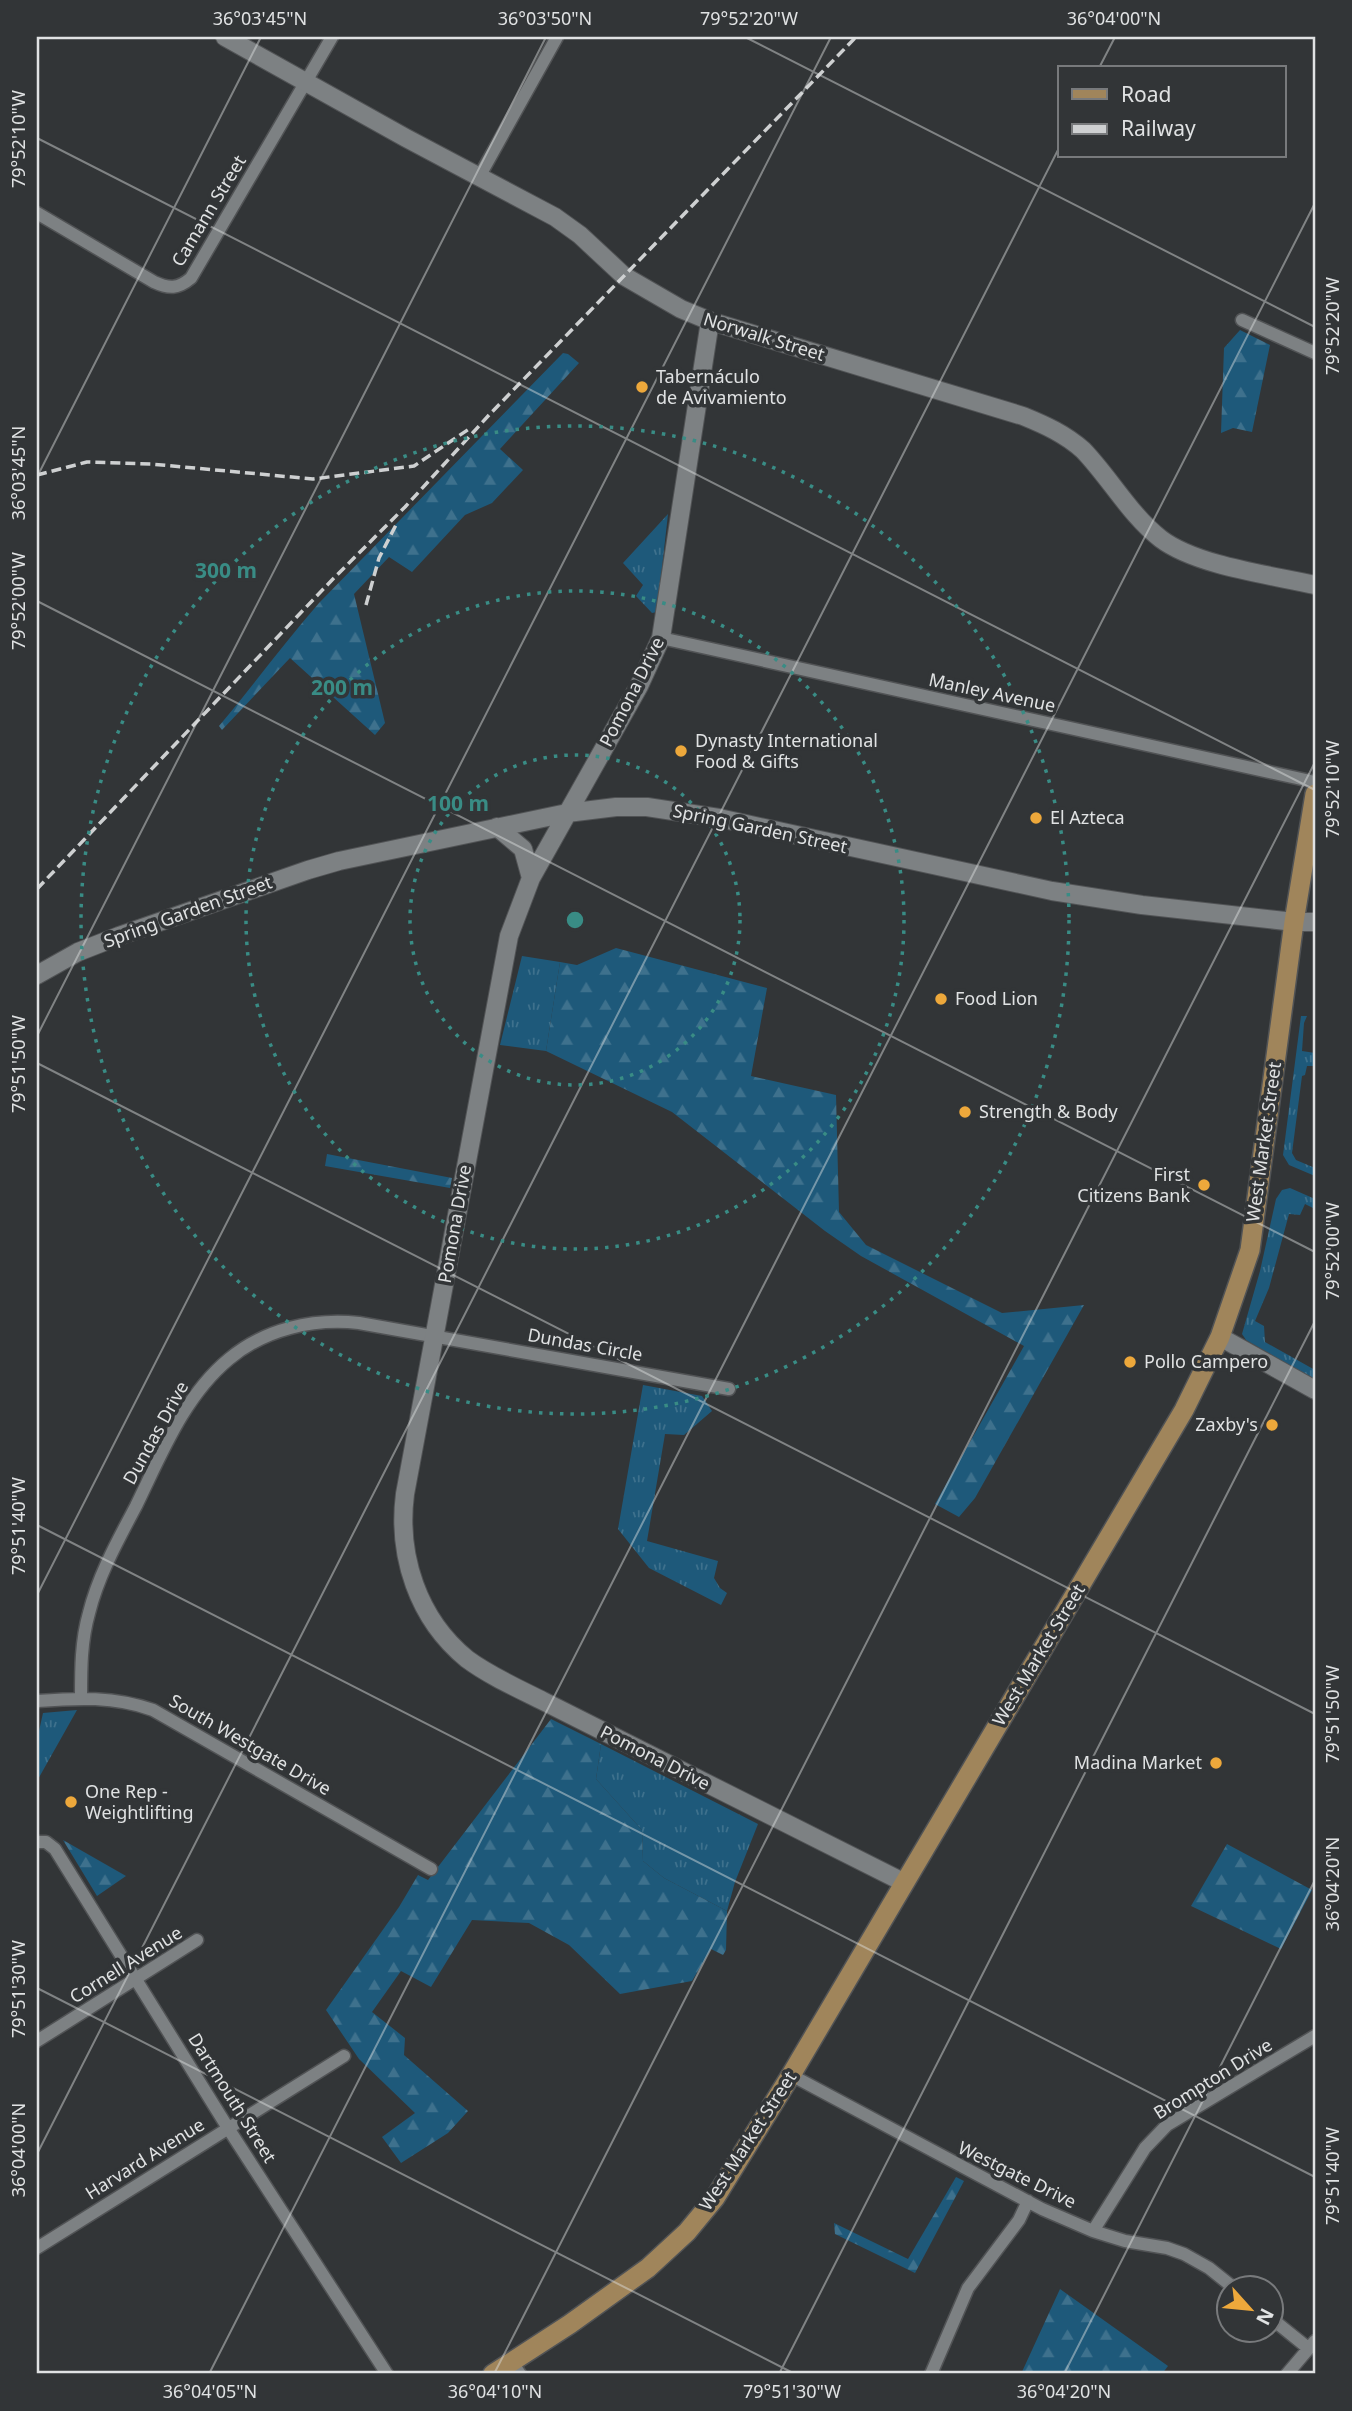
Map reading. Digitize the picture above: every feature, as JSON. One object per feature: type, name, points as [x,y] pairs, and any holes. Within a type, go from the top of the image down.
[{"type":"main road","name":"West Market Street","points":[[493,2374],[516,2368],[628,2284],[680,2239],[715,2198],[791,2075],[1184,1410],[1220,1337],[1250,1250],[1294,922],[1315,794]]},
{"type":"street","name":"Norwalk Street","points":[[225,37],[569,226],[624,276],[681,309],[710,321],[1044,424],[1066,436],[1083,450],[1142,521],[1170,544],[1217,563],[1315,585]]},
{"type":"street","points":[[306,82],[332,37]]},
{"type":"street","points":[[479,177],[557,37]]},
{"type":"street","name":"Camann Street","points":[[37,213],[154,282],[166,288],[180,286],[191,278],[306,82]]},
{"type":"street","points":[[1242,320],[1315,354]]},
{"type":"street","name":"Pomona Drive","points":[[710,321],[662,638],[639,686],[531,878],[515,916],[505,954],[405,1494],[402,1532],[412,1581],[426,1611],[438,1629],[461,1653],[494,1676],[903,1882]]},
{"type":"street","name":"Manley Avenue","points":[[662,638],[1315,782]]},
{"type":"street","name":"Spring Garden Street","points":[[37,975],[78,952],[119,936],[308,870],[497,827],[567,813],[616,807],[647,807],[719,818],[1052,891],[1142,905],[1315,922]]},
{"type":"street","points":[[497,827],[523,849],[531,878]]},
{"type":"street","name":"Dundas Drive","points":[[81,1698],[84,1633],[99,1583],[182,1416],[205,1381],[244,1348],[275,1333],[301,1325],[345,1321],[434,1337]]},
{"type":"street","name":"Dundas Circle","points":[[434,1337],[539,1353],[729,1389]]},
{"type":"street","points":[[1220,1337],[1315,1390]]},
{"type":"street","name":"South Westgate Drive","points":[[37,1701],[81,1698],[124,1702],[168,1717],[431,1869]]},
{"type":"street","name":"Dartmouth Street","points":[[41,1842],[55,1849],[228,2128],[387,2374]]},
{"type":"street","name":"Cornell Avenue","points":[[37,2041],[197,1940]]},
{"type":"street","name":"Brompton Drive","points":[[1093,2231],[1145,2148],[1167,2125],[1315,2036]]},
{"type":"street","name":"Harvard Avenue","points":[[37,2248],[344,2056]]},
{"type":"street","name":"Westgate Drive","points":[[791,2075],[1028,2201],[1093,2231],[1184,2254],[1216,2274]]},
{"type":"street","points":[[931,2374],[968,2288],[1018,2220],[1028,2201]]},
{"type":"street","points":[[1286,2328],[1312,2345],[1287,2374]]},
{"type":"green space","points":[[1240,330],[1270,345],[1252,432],[1233,428],[1221,433],[1224,348]]},
{"type":"green space","points":[[563,353],[579,363],[500,449],[523,470],[492,503],[465,515],[412,572],[389,557],[354,594],[385,723],[375,735],[290,658],[222,730],[219,726],[319,603]]},
{"type":"green space","points":[[668,514],[657,612],[652,613],[636,596],[643,585],[623,563]]},
{"type":"green space","points":[[616,948],[767,988],[751,1076],[836,1095],[839,1212],[866,1245],[1002,1313],[1084,1305],[975,1498],[959,1517],[935,1504],[1024,1346],[861,1256],[672,1112],[546,1051],[560,962],[577,965]]},
{"type":"green space","points":[[522,956],[560,962],[546,1051],[500,1045]]},
{"type":"green space","points":[[1301,1016],[1307,1016],[1302,1051],[1315,1053],[1315,1066],[1307,1066],[1305,1075],[1302,1076],[1292,1153],[1296,1160],[1315,1168],[1315,1176],[1289,1165],[1283,1155]]},
{"type":"green space","points":[[327,1154],[452,1178],[450,1188],[325,1166]]},
{"type":"green space","points":[[1290,1188],[1315,1199],[1315,1209],[1305,1204],[1300,1215],[1289,1214],[1269,1288],[1255,1321],[1264,1326],[1265,1342],[1315,1370],[1315,1380],[1246,1340],[1242,1334],[1276,1199],[1282,1190]]},
{"type":"green space","points":[[643,1385],[702,1396],[712,1411],[684,1435],[665,1434],[647,1541],[718,1561],[714,1578],[727,1593],[721,1605],[649,1568],[618,1529]]},
{"type":"green space","points":[[77,1710],[37,1781],[37,1740],[43,1713]]},
{"type":"green space","points":[[551,1719],[601,1744],[596,1779],[642,1830],[643,1861],[664,1878],[727,1911],[726,1950],[723,1955],[711,1949],[692,1981],[620,1994],[569,1945],[529,1923],[472,1920],[431,1987],[401,1971],[372,2012],[405,2038],[404,2055],[468,2111],[448,2133],[401,2163],[382,2137],[415,2113],[359,2059],[326,2010],[399,1907],[418,1875],[428,1880]]},
{"type":"green space","points":[[601,1744],[758,1824],[735,1882],[727,1911],[664,1878],[643,1861],[642,1830],[596,1779]]},
{"type":"green space","points":[[63,1840],[126,1876],[97,1896]]},
{"type":"green space","points":[[1227,1844],[1312,1890],[1281,1949],[1191,1906]]},
{"type":"green space","points":[[956,2177],[964,2181],[915,2273],[835,2234],[834,2223],[908,2259]]},
{"type":"green space","points":[[1060,2289],[1168,2366],[1162,2374],[1021,2374]]},
{"type":"railway","points":[[37,889],[405,507],[489,415],[856,37]]},
{"type":"railway","points":[[37,475],[87,462],[151,464],[313,479],[414,466],[469,429]]},
{"type":"railway","points":[[366,605],[379,558],[397,523]]},
{"type":"place","name":"Tabernáculo de Avivamiento","points":[[642,387]]},
{"type":"place","name":"Dynasty International Food & Gifts","points":[[681,751]]},
{"type":"place","name":"El Azteca","points":[[1036,818]]},
{"type":"place","name":"Food Lion","points":[[941,999]]},
{"type":"place","name":"Strength & Body","points":[[965,1112]]},
{"type":"place","name":"First Citizens Bank","points":[[1204,1185]]},
{"type":"place","name":"Pollo Campero","points":[[1130,1362]]},
{"type":"place","name":"Zaxby's","points":[[1272,1425]]},
{"type":"place","name":"Madina Market","points":[[1216,1763]]},
{"type":"place","name":"One Rep - Weightlifting","points":[[71,1802]]}]
